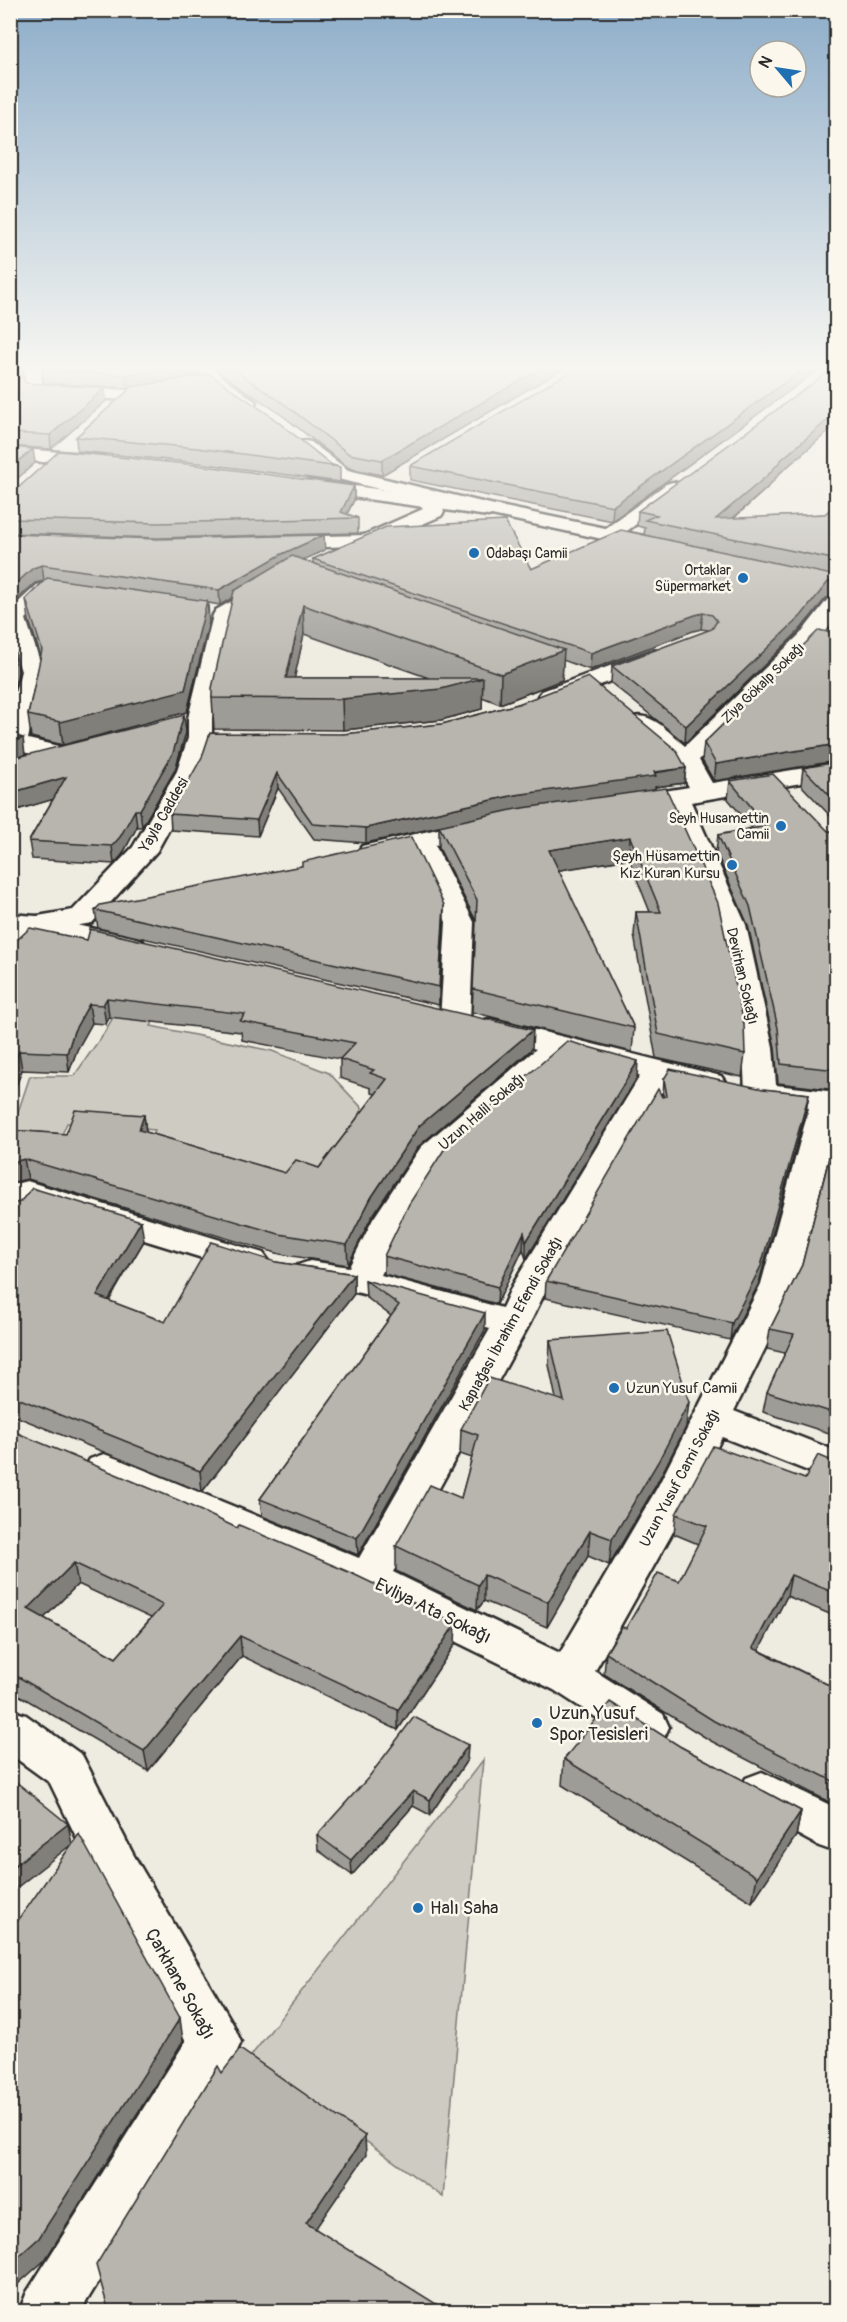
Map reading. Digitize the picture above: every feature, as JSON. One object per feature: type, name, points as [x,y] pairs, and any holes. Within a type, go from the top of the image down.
[{"type":"street","points":[[344,475],[377,489],[427,503],[490,510]]},
{"type":"street","points":[[377,489],[401,475]]},
{"type":"street","points":[[609,535],[685,479]]},
{"type":"street","points":[[290,483],[377,489],[490,510],[677,550]]},
{"type":"street","points":[[320,562],[434,512],[434,508],[427,503]]},
{"type":"street","points":[[260,543],[368,541]]},
{"type":"street","points":[[201,611],[224,615],[280,581]]},
{"type":"street","points":[[21,766],[73,751],[13,742],[32,671],[13,618],[44,589],[89,595]]},
{"type":"street","name":"Ziya Gökalp Sokağı","points":[[686,759],[818,641],[837,604]]},
{"type":"street","name":"Yayla Caddesi","points":[[82,917],[144,851],[189,771],[224,615]]},
{"type":"street","points":[[530,703],[609,695],[669,650]]},
{"type":"street","points":[[559,669],[609,695],[686,759],[705,793]]},
{"type":"street","points":[[607,807],[705,793],[786,788],[837,770]]},
{"type":"street","name":"Devirhan Sokağı","points":[[676,798],[732,925],[758,1047],[761,1093]]},
{"type":"street","points":[[351,857],[505,822]]},
{"type":"street","points":[[420,841],[460,922],[444,1018],[560,1044],[658,1072],[761,1093],[832,1101]]},
{"type":"street","points":[[23,923],[82,917],[129,906]]},
{"type":"street","points":[[10,949],[23,923]]},
{"type":"street","points":[[23,923],[162,953]]},
{"type":"street","name":"Uzun Halil Sokağı","points":[[360,1281],[390,1219],[433,1154],[560,1044]]},
{"type":"street","name":"Kapıağası İbrahim Efendi Sokağı","points":[[368,1579],[512,1323],[530,1286],[658,1072]]},
{"type":"street","name":"Uzun Yusuf Cami Sokağı","points":[[569,1677],[674,1494],[779,1284],[832,1101]]},
{"type":"street","points":[[10,1212],[27,1192],[278,1268],[360,1281],[512,1323]]},
{"type":"street","points":[[713,1418],[837,1467]]},
{"type":"street","name":"Evliya Ata Sokağı","points":[[65,1453],[368,1579],[569,1677],[675,1745]]},
{"type":"street","name":"Çarkhane Sokağı","points":[[10,1729],[66,1769],[116,1869],[215,2042],[47,2312]]},
{"type":"street","points":[[725,1773],[837,1831]]},
{"type":"shaded area","points":[[167,994],[151,1026],[272,1051],[329,1073],[362,1108],[349,1133],[311,1178],[147,1151],[155,1130],[67,1123],[57,1146],[11,1133],[30,1076],[74,1076],[104,1033],[126,995]]},
{"type":"shaded area","name":"Halı Saha","points":[[483,1760],[443,2197],[250,2057]]},
{"type":"building","points":[[32,475],[274,475],[354,486],[341,512],[358,518],[157,523],[10,519],[10,490],[17,489]]},
{"type":"building","points":[[458,475],[656,475],[613,506]]},
{"type":"building","points":[[687,475],[768,475],[716,519],[825,514],[837,503],[837,560],[645,520],[657,515],[638,511]]},
{"type":"building","points":[[505,521],[531,569],[621,530],[837,576],[837,581],[828,582],[801,616],[686,726],[612,666],[712,629],[717,621],[712,615],[703,613],[695,615],[591,653],[313,559],[386,527]]},
{"type":"building","points":[[10,534],[157,539],[324,535],[282,554],[219,590],[42,565],[33,568],[10,589]]},
{"type":"building","points":[[292,556],[564,650],[501,674],[303,605],[286,678],[483,678],[441,689],[342,699],[212,698],[212,688],[234,591]]},
{"type":"building","points":[[47,578],[207,601],[185,690],[60,722],[28,715],[42,650],[26,599]]},
{"type":"building","points":[[819,630],[837,634],[837,744],[716,764],[704,743]]},
{"type":"building","points":[[10,638],[16,655],[10,676]]},
{"type":"building","points":[[588,677],[676,750],[686,768],[654,772],[656,776],[515,795],[366,828],[313,824],[277,773],[257,820],[170,814],[202,757],[210,733],[343,734],[442,724],[518,704]]},
{"type":"building","points":[[184,715],[173,753],[140,810],[135,810],[120,837],[112,846],[29,841],[66,777],[10,793],[10,759]]},
{"type":"building","points":[[10,734],[23,738],[10,741]]},
{"type":"building","points":[[837,762],[837,803],[803,768]]},
{"type":"building","points":[[773,774],[828,831],[837,832],[837,1070],[781,1064],[778,1028],[750,906],[718,835],[767,826],[730,781]]},
{"type":"building","points":[[666,788],[718,903],[744,1024],[745,1054],[658,1034],[636,912],[661,912],[630,837],[549,850],[634,1028],[473,989],[477,900],[439,826],[516,809]]},
{"type":"building","points":[[411,837],[444,905],[439,987],[95,910],[100,905],[302,866],[302,862]]},
{"type":"building","points":[[30,928],[87,940],[90,929],[533,1030],[419,1126],[371,1198],[347,1245],[279,1234],[24,1159],[10,1163],[10,1130],[66,1134],[75,1110],[144,1115],[139,1130],[285,1173],[296,1160],[319,1168],[387,1079],[370,1073],[374,1070],[340,1059],[355,1043],[240,1021],[245,1014],[107,998],[103,1005],[89,1004],[74,1031],[67,1053],[19,1051],[10,1074],[10,940],[18,939]]},
{"type":"building","points":[[567,1041],[638,1061],[526,1242],[524,1232],[498,1287],[384,1256],[409,1204],[447,1145]]},
{"type":"building","points":[[670,1069],[763,1089],[809,1094],[761,1266],[732,1323],[546,1281],[658,1089],[662,1097],[667,1096],[664,1079]]},
{"type":"building","points":[[837,1127],[837,1414],[767,1392],[794,1334],[770,1329],[802,1265]]},
{"type":"building","points":[[32,1188],[141,1221],[97,1296],[165,1322],[211,1242],[276,1262],[354,1274],[200,1471],[10,1395],[10,1204],[20,1202]]},
{"type":"building","points":[[365,1280],[485,1313],[357,1538],[260,1499],[399,1305]]},
{"type":"building","points":[[667,1331],[689,1402],[658,1462],[612,1539],[590,1531],[548,1602],[484,1575],[478,1585],[396,1546],[430,1485],[461,1498],[478,1435],[461,1429],[489,1378],[564,1401],[550,1340]]},
{"type":"building","points":[[10,1430],[178,1500],[237,1528],[239,1525],[351,1573],[456,1623],[398,1710],[240,1636],[144,1751],[10,1672]],"holes":[[[74,1563],[163,1605],[116,1658],[28,1609]]]},
{"type":"building","points":[[713,1446],[805,1479],[818,1455],[837,1463],[837,1594],[791,1575],[753,1648],[837,1689],[837,1783],[714,1721],[606,1653],[622,1627],[626,1628],[658,1573],[679,1581],[707,1526],[676,1514]]},
{"type":"building","points":[[610,1702],[681,1747],[801,1811],[757,1877],[564,1759]]},
{"type":"building","points":[[414,1717],[468,1745],[430,1800],[413,1791],[351,1860],[317,1835],[368,1778]]},
{"type":"building","points":[[10,1777],[68,1824],[10,1869]]},
{"type":"building","points":[[79,1834],[180,2018],[39,2238],[10,2264],[10,1932]]},
{"type":"building","points":[[240,2049],[365,2136],[306,2223],[449,2312],[109,2312],[96,2265],[218,2066],[222,2073]]},
{"type":"place","name":"Odabaşı Camii","points":[[474,553]]},
{"type":"place","name":"Ortaklar Süpermarket","points":[[743,578]]},
{"type":"place","name":"Seyh Husamettin Camii","points":[[781,826]]},
{"type":"place","name":"Şeyh Hüsamettin Kız Kuran Kursu","points":[[732,865]]},
{"type":"place","name":"Uzun Yusuf Camii","points":[[614,1388]]},
{"type":"place","name":"Uzun Yusuf Spor Tesisleri","points":[[537,1723]]},
{"type":"place","name":"Halı Saha","points":[[418,1908]]}]
